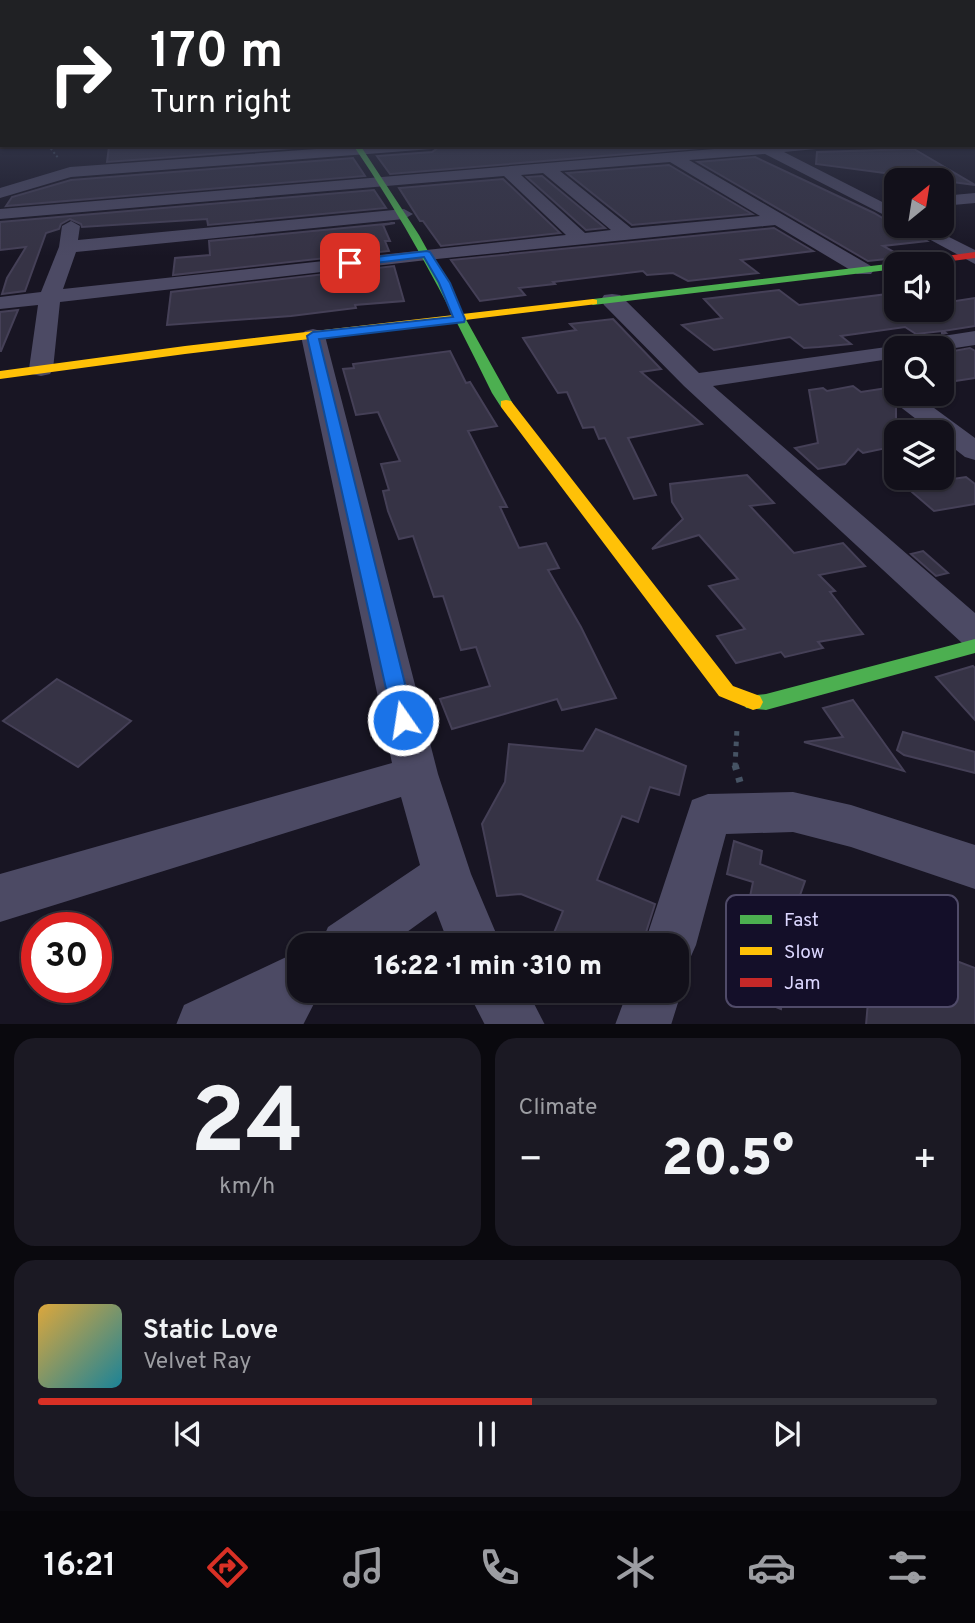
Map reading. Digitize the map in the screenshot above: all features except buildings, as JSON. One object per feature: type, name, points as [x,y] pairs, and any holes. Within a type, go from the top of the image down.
[{"type":"street","points":[[161,161],[161,166]]},
{"type":"street","points":[[0,192],[64,173],[161,166],[193,161]]},
{"type":"street","points":[[367,161],[404,215],[444,283],[498,393],[719,684],[737,698],[752,703],[765,702],[975,646]]},
{"type":"street","points":[[0,214],[625,161]]},
{"type":"street","points":[[679,161],[864,270]]},
{"type":"street","points":[[791,161],[884,207]]},
{"type":"street","points":[[545,167],[628,235]]},
{"type":"street","points":[[508,172],[582,240]]},
{"type":"street","points":[[954,200],[975,198]]},
{"type":"street","points":[[41,369],[50,297],[68,247],[73,208]]},
{"type":"street","points":[[68,247],[404,215]]},
{"type":"street","points":[[0,303],[427,254],[779,219]]},
{"type":"street","points":[[938,238],[973,256]]},
{"type":"street","points":[[954,258],[973,256]]},
{"type":"street","points":[[0,375],[884,268]]},
{"type":"street","points":[[612,300],[693,381],[960,602],[975,634]]},
{"type":"street","points":[[313,336],[416,774],[447,874],[470,933]]},
{"type":"street","points":[[954,342],[973,340]]},
{"type":"street","points":[[693,381],[884,353]]},
{"type":"street","points":[[851,358],[884,383]]},
{"type":"street","points":[[914,406],[975,451]]},
{"type":"street","points":[[0,898],[416,774]]},
{"type":"street","points":[[673,933],[708,814],[793,812],[851,826],[975,867]]},
{"type":"street","points":[[363,933],[447,874]]},
{"type":"street","points":[[204,1024],[287,984]]},
{"type":"street","points":[[272,1024],[287,998]]},
{"type":"street","points":[[503,1003],[517,1024]]},
{"type":"street","points":[[643,1024],[650,1003]]},
{"type":"path","points":[[708,814],[744,792],[735,770],[737,698]]},
{"type":"traffic: fast","points":[[367,161],[415,235],[506,404]]},
{"type":"traffic: fast","points":[[593,302],[884,267]]},
{"type":"traffic: fast","points":[[753,702],[766,702],[975,646]]},
{"type":"traffic: slow","points":[[0,375],[185,350],[593,302]]},
{"type":"traffic: slow","points":[[506,404],[726,691],[753,702]]},
{"type":"traffic: jam","points":[[954,258],[975,255]]},
{"type":"route","points":[[350,263],[427,254],[460,319],[313,336],[403,720]]}]
